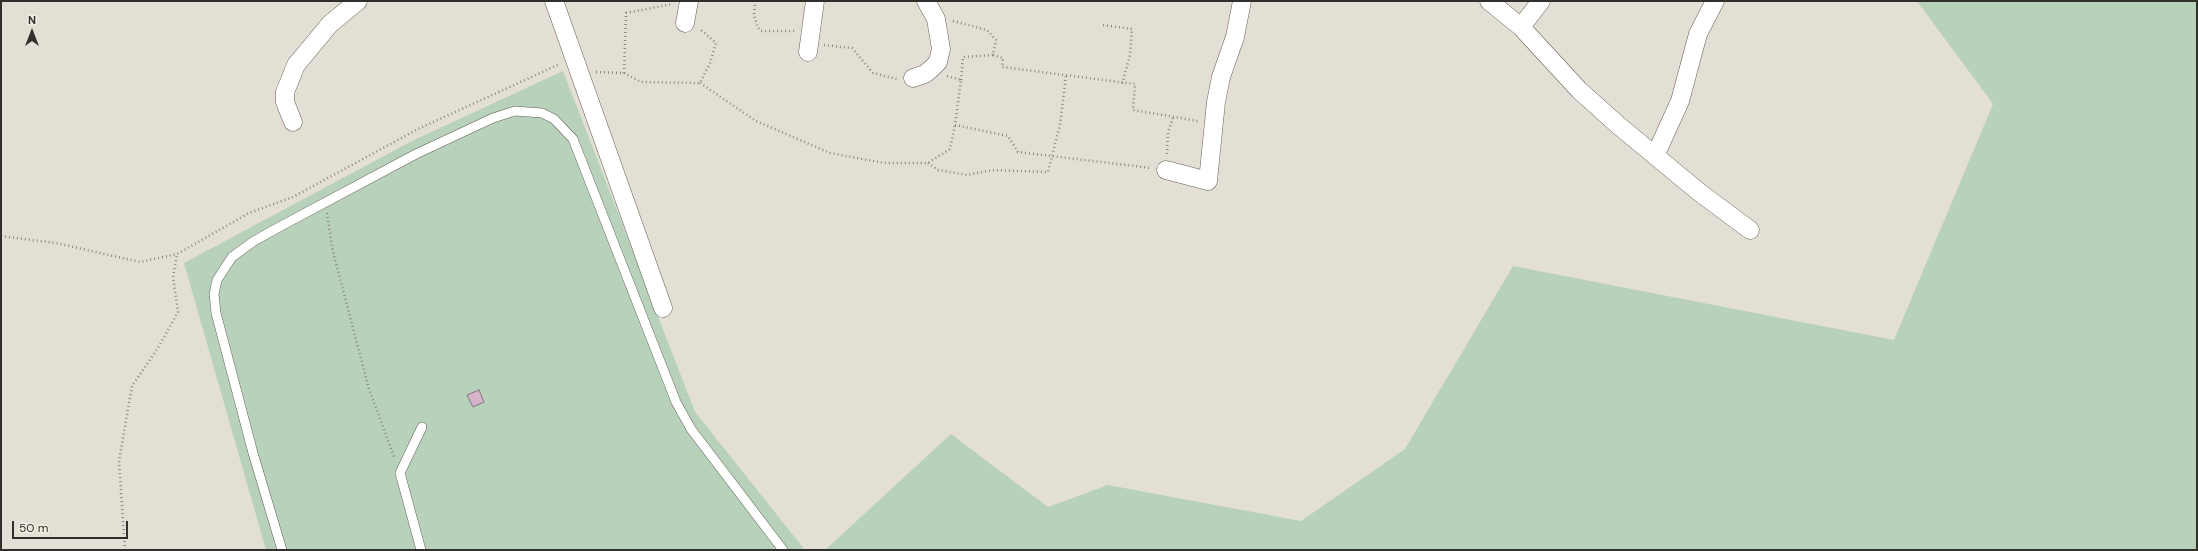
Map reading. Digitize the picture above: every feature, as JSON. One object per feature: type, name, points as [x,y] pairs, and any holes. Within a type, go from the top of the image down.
[{"type":"street","points":[[293,122],[285,102],[285,92],[296,65],[330,24],[358,1]]},
{"type":"street","points":[[554,1],[663,308]]},
{"type":"street","points":[[685,23],[689,1]]},
{"type":"street","points":[[808,52],[815,1]]},
{"type":"street","points":[[913,78],[925,74],[938,62],[941,49],[936,19],[926,1]]},
{"type":"street","points":[[1166,170],[1208,181],[1221,77],[1235,37],[1242,1]]},
{"type":"street","points":[[1489,1],[1521,27],[1579,90],[1655,156],[1699,192],[1750,230]]},
{"type":"street","points":[[1521,27],[1541,1]]},
{"type":"street","points":[[1655,156],[1680,101],[1698,34],[1715,1]]},
{"type":"lane","points":[[282,550],[228,361],[216,313],[214,294],[217,280],[232,257],[254,241],[416,154],[493,118],[516,111],[542,113],[554,119],[573,139],[670,389],[683,416],[783,550]]},
{"type":"lane","points":[[421,550],[400,473],[422,427]]},
{"type":"path","points":[[624,73],[626,13],[689,1]]},
{"type":"path","points":[[756,1],[754,15],[758,28],[761,31],[811,32],[821,44],[852,48],[874,73],[901,80],[913,78]]},
{"type":"path","points":[[936,19],[959,21],[987,30],[996,40],[993,56]]},
{"type":"path","points":[[685,23],[703,30],[716,43],[710,63],[700,83]]},
{"type":"path","points":[[1103,25],[1132,29],[1130,55],[1122,84]]},
{"type":"path","points":[[1,236],[56,244],[140,262],[177,254],[249,213],[293,196],[418,129],[532,78],[577,63],[624,73],[641,82],[700,83],[756,121],[830,154],[884,163],[928,163],[950,149],[955,125],[964,57],[993,56],[1003,58],[1002,66],[1094,78],[1122,84],[1135,84],[1133,110],[1173,118],[1215,123]]},
{"type":"path","points":[[932,68],[961,80]]},
{"type":"path","points":[[928,163],[938,170],[967,175],[992,170],[1048,172],[1053,157],[1064,100],[1066,75]]},
{"type":"path","points":[[955,125],[1008,136],[1018,152],[1166,170],[1168,132],[1173,118]]},
{"type":"path","points":[[326,201],[332,248],[369,389],[400,473]]},
{"type":"path","points":[[125,550],[119,462],[132,386],[158,348],[178,312],[174,277],[177,254]]},
{"type":"green space","points":[[1917,1],[2197,1],[2197,550],[825,550],[951,434],[1048,507],[1108,485],[1301,521],[1405,449],[1513,266],[1894,340],[1993,104]]},
{"type":"green space","points":[[563,71],[695,412],[805,550],[266,550],[184,263],[412,141]]},
{"type":"building","points":[[479,390],[484,402],[473,407],[467,395]]}]
